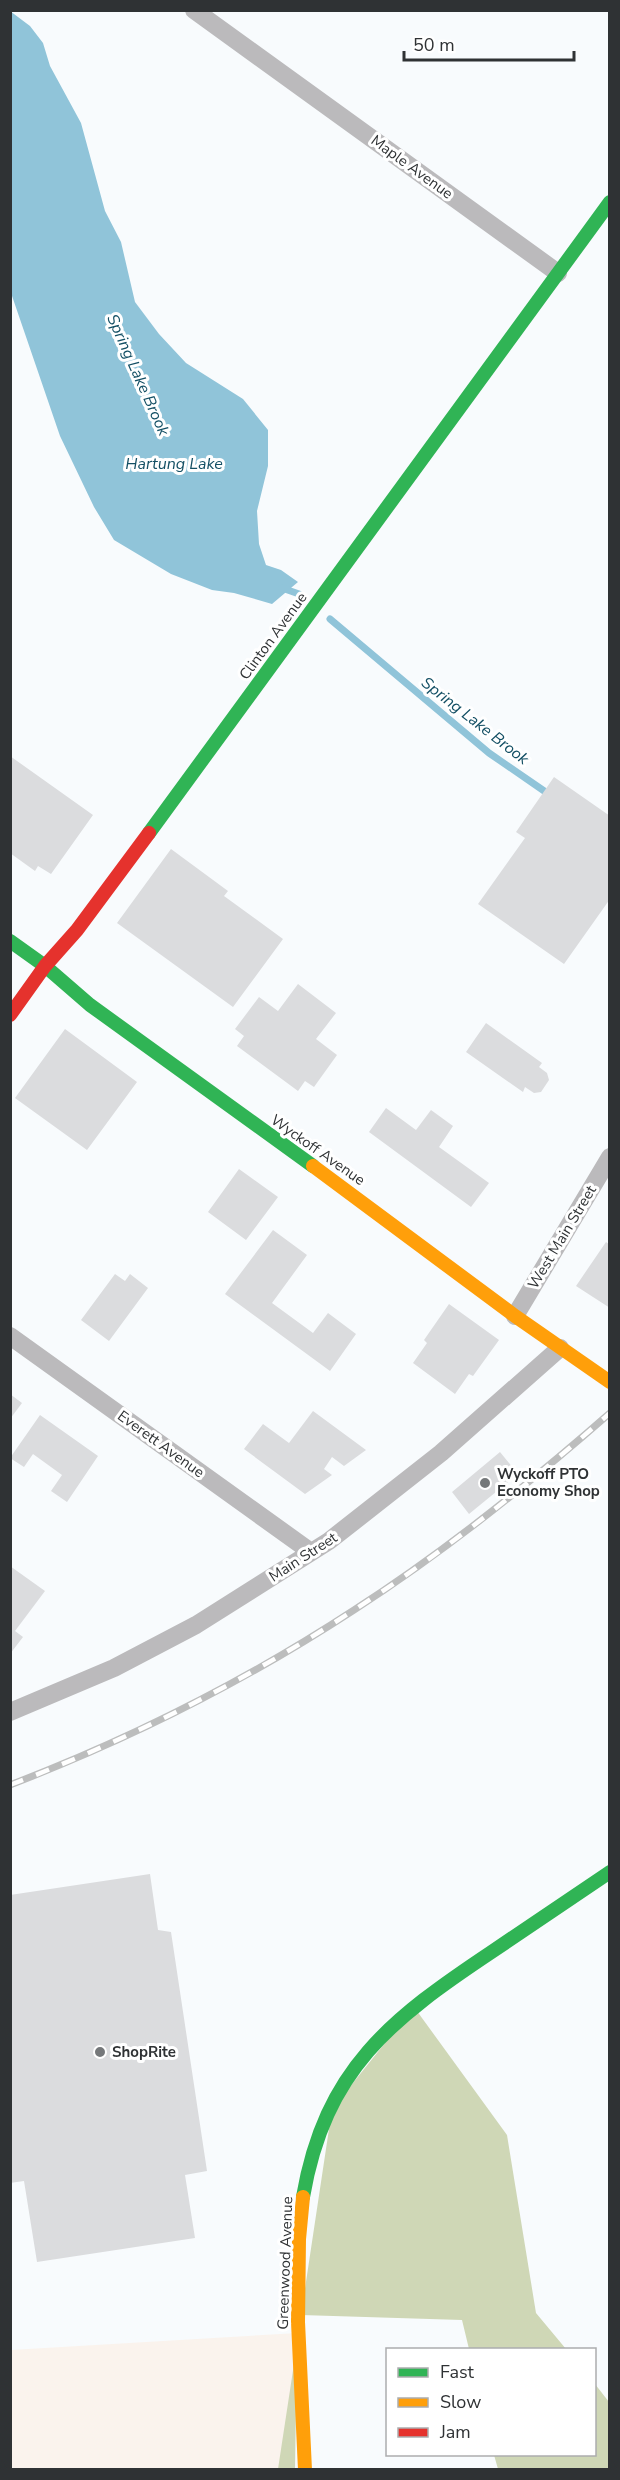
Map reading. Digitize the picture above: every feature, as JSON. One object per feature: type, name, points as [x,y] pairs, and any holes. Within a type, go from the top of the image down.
[{"type":"street","name":"Maple Avenue","points":[[194,10],[558,273]]},
{"type":"street","points":[[558,273],[609,202]]},
{"type":"street","name":"Clinton Avenue","points":[[10,1015],[45,966],[77,930],[172,802],[558,273]]},
{"type":"street","name":"Wyckoff Avenue","points":[[10,941],[45,966],[90,1005],[378,1213],[515,1316],[609,1382]]},
{"type":"street","name":"West Main Street","points":[[515,1316],[609,1157]]},
{"type":"street","name":"Everett Avenue","points":[[10,1336],[311,1552]]},
{"type":"street","name":"Main Street","points":[[10,1712],[114,1668],[196,1625],[311,1552],[382,1502],[441,1454],[560,1348]]},
{"type":"street","name":"Greenwood Avenue","points":[[305,2469],[298,2333],[298,2254],[302,2201],[309,2165],[323,2124],[342,2086],[385,2031],[416,2002],[609,1872]]},
{"type":"shaded area","points":[[298,2333],[289,2469],[11,2470],[11,2350]]},
{"type":"green space","points":[[414,2007],[507,2135],[536,2313],[565,2348],[469,2348],[462,2320],[301,2315],[332,2109]]},
{"type":"green space","points":[[297,2344],[295,2469],[278,2469]]},
{"type":"green space","points":[[596,2385],[609,2402],[609,2469],[498,2469],[494,2456],[596,2456]]},
{"type":"water","name":"Hartung Lake","points":[[10,11],[30,26],[43,43],[50,66],[81,123],[105,211],[121,242],[135,302],[159,334],[186,363],[243,399],[268,430],[268,466],[257,511],[259,544],[266,565],[281,570],[298,582],[272,604],[234,593],[212,590],[171,574],[114,540],[94,507],[60,436],[11,293]]},
{"type":"building","points":[[10,756],[93,815],[51,874],[38,866],[35,871],[10,853]]},
{"type":"building","points":[[554,777],[610,816],[610,899],[564,964],[478,904],[525,838],[516,832]]},
{"type":"building","points":[[171,849],[228,891],[224,896],[283,939],[233,1007],[117,923]]},
{"type":"building","points":[[298,984],[336,1013],[316,1039],[337,1055],[314,1087],[305,1081],[298,1091],[237,1046],[244,1036],[235,1029],[259,997],[278,1011]]},
{"type":"building","points":[[486,1023],[542,1063],[539,1067],[547,1073],[549,1080],[541,1092],[534,1093],[525,1087],[523,1092],[466,1052]]},
{"type":"building","points":[[65,1029],[137,1082],[87,1150],[15,1098]]},
{"type":"building","points":[[386,1108],[416,1130],[431,1110],[453,1126],[439,1147],[489,1183],[471,1207],[369,1132]]},
{"type":"building","points":[[239,1169],[278,1197],[246,1240],[208,1212]]},
{"type":"building","points":[[273,1230],[307,1255],[272,1303],[313,1333],[328,1313],[356,1334],[330,1371],[225,1294]]},
{"type":"building","points":[[606,1242],[610,1245],[610,1308],[576,1286]]},
{"type":"building","points":[[115,1274],[125,1281],[130,1274],[148,1288],[109,1341],[81,1320]]},
{"type":"building","points":[[449,1304],[499,1340],[473,1376],[469,1374],[455,1394],[413,1363],[427,1343],[424,1340]]},
{"type":"building","points":[[10,1394],[22,1403],[10,1419]]},
{"type":"building","points":[[313,1411],[366,1450],[344,1466],[332,1457],[324,1469],[332,1475],[305,1494],[244,1449],[263,1424],[289,1443]]},
{"type":"building","points":[[40,1415],[98,1456],[67,1502],[51,1491],[62,1475],[33,1454],[24,1467],[10,1458]]},
{"type":"building","name":"Wyckoff PTO Economy Shop","points":[[500,1452],[518,1474],[469,1514],[452,1492]]},
{"type":"building","points":[[10,1566],[45,1591],[15,1631],[23,1637],[10,1654]]},
{"type":"building","name":"ShopRite","points":[[150,1874],[158,1930],[171,1932],[207,2171],[185,2175],[195,2238],[37,2262],[24,2181],[10,2183],[10,1895]]},
{"type":"waterway","name":"Spring Lake Brook","points":[[282,588],[299,594]]},
{"type":"waterway","name":"Spring Lake Brook","points":[[330,619],[489,753],[550,795]]},
{"type":"railway","points":[[10,1785],[143,1728],[230,1684],[313,1636],[388,1588],[453,1541],[548,1466],[610,1413]]},
{"type":"traffic: fast","points":[[149,833],[610,202]]},
{"type":"traffic: fast","points":[[10,941],[45,966],[90,1005],[313,1166]]},
{"type":"traffic: fast","points":[[303,2197],[313,2152],[328,2114],[346,2081],[368,2052],[423,2000],[610,1872]]},
{"type":"traffic: slow","points":[[313,1166],[515,1316],[610,1382]]},
{"type":"traffic: slow","points":[[303,2197],[299,2239],[298,2322],[305,2470]]},
{"type":"traffic: jam","points":[[10,1015],[45,966],[77,930],[149,833]]},
{"type":"place","name":"Wyckoff PTO Economy Shop","points":[[485,1483]]},
{"type":"place","name":"ShopRite","points":[[100,2052]]}]
